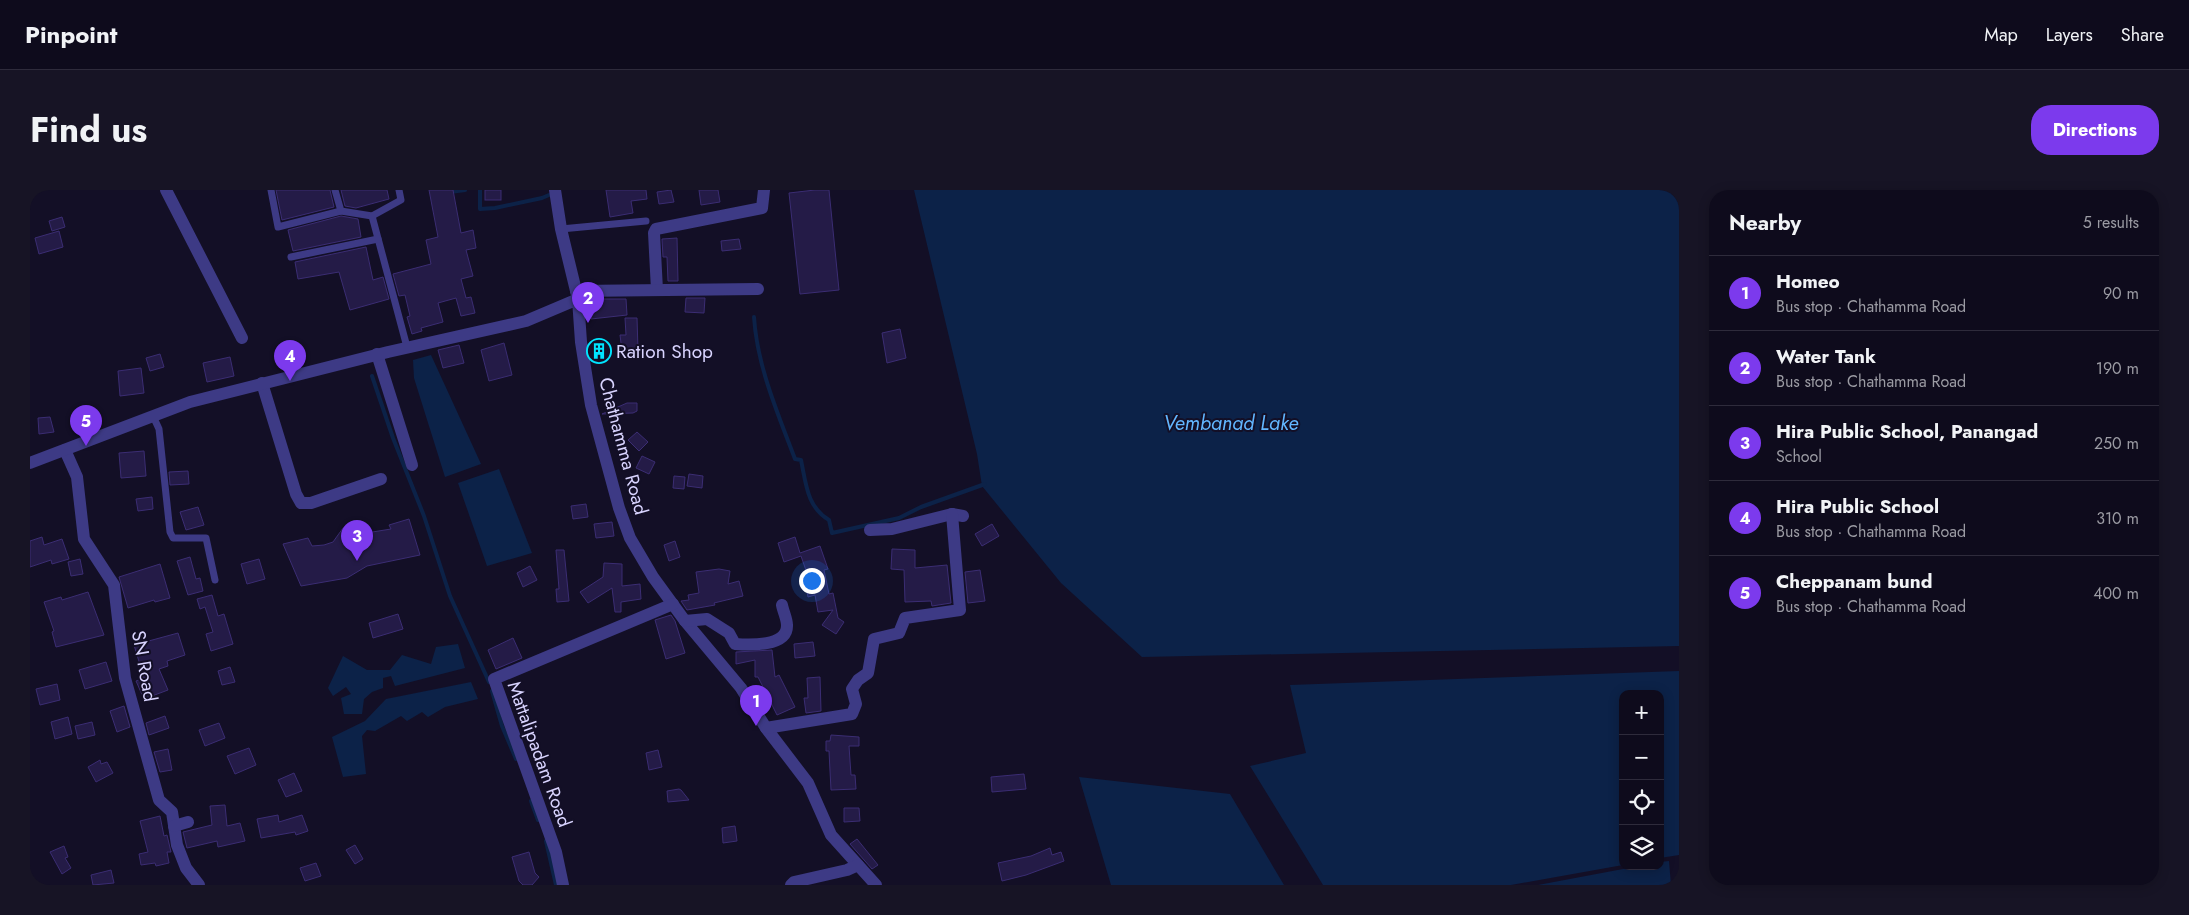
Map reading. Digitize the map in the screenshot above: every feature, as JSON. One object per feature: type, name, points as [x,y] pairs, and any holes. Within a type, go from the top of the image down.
[{"type":"street","points":[[166,190],[242,338]]},
{"type":"street","name":"Chathamma Road","points":[[555,190],[561,229],[577,295],[581,342],[591,404],[619,508],[630,538],[653,577],[685,621],[741,688],[766,728],[808,783],[831,834],[876,885]]},
{"type":"street","points":[[657,290],[654,233],[656,229],[762,208],[764,190]]},
{"type":"street","points":[[30,463],[190,402],[377,354],[526,321],[577,295],[657,290],[758,289]]},
{"type":"street","points":[[377,354],[412,465]]},
{"type":"street","points":[[262,383],[296,494],[301,503],[311,503],[381,480]]},
{"type":"street","name":"SN Road","points":[[65,450],[77,477],[84,540],[114,585],[125,678],[158,800],[172,812],[177,845],[186,868],[199,885]]},
{"type":"street","points":[[766,728],[852,714],[856,704],[852,689],[858,680],[868,673],[874,639],[899,633],[906,618],[960,610],[957,515],[892,529],[870,530]]},
{"type":"street","name":"Mattalipadam Road","points":[[562,885],[556,852],[494,679],[673,604]]},
{"type":"street","points":[[685,621],[707,620],[730,633],[735,644],[757,644],[778,640],[784,634],[788,626],[782,605]]},
{"type":"street","points":[[174,826],[188,822]]},
{"type":"street","points":[[791,885],[794,882],[847,870],[858,865]]},
{"type":"lane","points":[[271,190],[278,227],[340,212],[372,216],[401,200],[399,190]]},
{"type":"lane","points":[[335,190],[340,212]]},
{"type":"lane","points":[[372,216],[407,347]]},
{"type":"lane","points":[[561,229],[646,221]]},
{"type":"lane","points":[[291,256],[378,238]]},
{"type":"lane","points":[[153,416],[159,429],[170,532],[173,538],[206,538],[215,580]]},
{"type":"water","name":"Vembanad Lake","points":[[914,190],[1679,190],[1679,646],[1142,657],[1061,583],[982,486],[977,454]]},
{"type":"water","points":[[431,355],[481,464],[445,477],[414,378],[413,360]]},
{"type":"water","points":[[499,469],[532,553],[487,566],[458,483]]},
{"type":"water","points":[[458,644],[465,668],[395,686],[391,676],[383,678],[383,688],[372,692],[364,699],[362,714],[344,714],[341,698],[351,694],[346,687],[333,696],[328,688],[343,656],[367,670],[390,670],[402,655],[431,664],[436,647]]},
{"type":"water","points":[[1679,671],[1679,855],[1664,857],[1664,690],[1619,690],[1619,866],[1511,885],[1323,885],[1250,766],[1306,753],[1290,685]]},
{"type":"water","points":[[471,682],[478,699],[445,707],[428,717],[422,712],[407,721],[401,716],[375,731],[367,730],[362,736],[366,774],[343,777],[332,737],[365,721],[386,699]]},
{"type":"water","points":[[1079,777],[1230,794],[1284,885],[1111,885]]},
{"type":"water","points":[[1669,861],[1671,885],[1538,885],[1619,870],[1664,870],[1664,862]]},
{"type":"building","points":[[276,190],[330,190],[334,207],[282,220]]},
{"type":"building","points":[[341,190],[387,190],[389,199],[356,208],[345,206]]},
{"type":"building","points":[[429,190],[453,190],[461,233],[473,230],[476,248],[466,250],[473,276],[461,279],[466,298],[471,297],[475,313],[461,316],[456,298],[438,303],[443,322],[421,328],[422,331],[412,334],[407,317],[410,316],[405,295],[399,296],[393,274],[431,264],[426,240],[438,237]]},
{"type":"building","points":[[485,190],[501,190],[501,200],[485,200]]},
{"type":"building","points":[[606,190],[646,190],[647,199],[631,201],[633,213],[610,217]]},
{"type":"building","points":[[671,190],[674,202],[659,204],[657,192]]},
{"type":"building","points":[[699,190],[718,190],[720,202],[701,205]]},
{"type":"building","points":[[829,190],[839,290],[800,294],[789,193]]},
{"type":"building","points":[[341,216],[358,219],[361,237],[293,251],[288,230]]},
{"type":"building","points":[[62,217],[65,227],[52,231],[49,221]]},
{"type":"building","points":[[59,231],[63,247],[39,254],[35,238]]},
{"type":"building","points":[[677,238],[678,281],[668,281],[667,257],[663,257],[662,239]]},
{"type":"building","points":[[739,239],[741,249],[722,251],[721,241]]},
{"type":"building","points":[[366,247],[373,280],[383,277],[389,299],[350,310],[339,272],[298,279],[295,262]]},
{"type":"building","points":[[686,298],[705,298],[704,313],[685,312]]},
{"type":"building","points":[[590,299],[626,299],[627,315],[591,319]]},
{"type":"building","points":[[625,318],[637,318],[638,350],[622,351],[620,335],[626,335]]},
{"type":"building","points":[[900,329],[906,358],[887,363],[882,333]]},
{"type":"building","points":[[504,343],[512,375],[489,381],[481,350]]},
{"type":"building","points":[[459,345],[464,363],[443,368],[438,350]]},
{"type":"building","name":"Ration Shop","points":[[608,346],[609,355],[592,357],[590,347]]},
{"type":"building","points":[[160,354],[164,367],[150,371],[146,358]]},
{"type":"building","points":[[230,357],[234,376],[207,382],[203,363]]},
{"type":"building","points":[[141,368],[144,393],[120,396],[118,371]]},
{"type":"building","points":[[627,403],[637,403],[637,411],[633,413],[602,414]]},
{"type":"building","points":[[50,417],[54,432],[39,434],[38,418]]},
{"type":"building","points":[[637,432],[648,442],[639,451],[628,440]]},
{"type":"building","points":[[144,451],[146,476],[121,478],[119,453]]},
{"type":"building","points":[[642,456],[655,462],[649,474],[636,468]]},
{"type":"building","points":[[188,471],[189,484],[170,485],[169,472]]},
{"type":"building","points":[[689,474],[703,476],[702,488],[687,486]]},
{"type":"building","points":[[674,476],[685,477],[684,489],[673,488]]},
{"type":"building","points":[[152,497],[153,509],[138,511],[136,499]]},
{"type":"building","points":[[586,504],[588,517],[573,519],[571,506]]},
{"type":"building","points":[[198,507],[204,525],[186,530],[180,512]]},
{"type":"building","points":[[409,519],[420,555],[367,566],[347,578],[301,586],[283,544],[308,538],[312,546],[324,545],[333,542],[343,528],[356,526],[360,534],[391,529],[389,525]]},
{"type":"building","points":[[612,522],[614,536],[596,538],[594,524]]},
{"type":"building","points":[[992,524],[999,536],[982,546],[975,534]]},
{"type":"building","points":[[42,537],[44,545],[62,539],[69,559],[52,564],[51,560],[30,567],[30,541]]},
{"type":"building","points":[[795,537],[800,553],[820,546],[828,569],[824,570],[829,594],[833,593],[838,618],[844,622],[836,634],[822,625],[833,610],[818,612],[815,595],[808,597],[805,583],[810,582],[801,556],[784,562],[778,543]]},
{"type":"building","points":[[675,541],[680,557],[669,561],[664,545]]},
{"type":"building","points":[[892,549],[915,550],[915,568],[947,565],[951,603],[932,606],[931,601],[905,602],[904,570],[891,569]]},
{"type":"building","points":[[556,550],[564,550],[569,601],[557,602],[556,589],[559,589]]},
{"type":"building","points":[[190,557],[196,579],[200,578],[203,591],[188,595],[177,561]]},
{"type":"building","points":[[80,559],[83,574],[71,576],[68,562]]},
{"type":"building","points":[[259,559],[265,579],[247,584],[241,564]]},
{"type":"building","points":[[604,563],[622,564],[622,586],[640,584],[641,599],[621,602],[621,612],[615,612],[612,588],[588,603],[580,592],[603,577]]},
{"type":"building","points":[[160,564],[170,598],[155,602],[154,600],[128,608],[119,577]]},
{"type":"building","points":[[530,566],[537,580],[523,587],[517,573]]},
{"type":"building","points":[[719,569],[730,571],[728,584],[739,581],[743,596],[714,603],[715,605],[687,610],[681,601],[689,600],[688,595],[699,593],[696,572]]},
{"type":"building","points":[[980,570],[985,601],[968,603],[965,572]]},
{"type":"building","points":[[88,592],[104,635],[56,647],[52,632],[54,631],[44,602],[61,597],[62,600]]},
{"type":"building","points":[[212,595],[218,616],[224,614],[233,644],[211,651],[206,634],[213,632],[205,607],[200,609],[197,599]]},
{"type":"building","points":[[398,614],[403,629],[373,638],[369,623]]},
{"type":"building","points":[[671,615],[675,621],[685,653],[666,659],[655,620]]},
{"type":"building","points":[[178,633],[185,655],[167,661],[168,666],[159,669],[168,690],[144,699],[136,681],[144,678],[134,645]]},
{"type":"building","points":[[513,638],[522,658],[496,669],[488,650]]},
{"type":"building","points":[[813,642],[815,656],[795,658],[794,644]]},
{"type":"building","points":[[772,650],[775,677],[779,675],[795,707],[777,715],[758,677],[755,677],[755,660],[736,664],[736,652]]},
{"type":"building","points":[[106,662],[112,681],[85,689],[79,670]]},
{"type":"building","points":[[230,667],[235,682],[222,685],[218,671]]},
{"type":"building","points":[[820,677],[821,711],[806,713],[804,698],[808,698],[807,678]]},
{"type":"building","points":[[57,684],[60,700],[40,705],[36,689]]},
{"type":"building","points":[[124,706],[130,727],[117,732],[110,711]]},
{"type":"building","points":[[165,716],[169,728],[149,735],[146,723]]},
{"type":"building","points":[[68,717],[72,734],[55,739],[51,722]]},
{"type":"building","points":[[92,722],[95,735],[78,739],[75,726]]},
{"type":"building","points":[[219,723],[225,738],[205,746],[199,730]]},
{"type":"building","points":[[831,735],[859,737],[859,746],[849,746],[851,775],[855,775],[856,789],[831,790],[829,751],[826,751],[826,741],[830,741]]},
{"type":"building","points":[[249,748],[256,765],[235,774],[227,756]]},
{"type":"building","points":[[168,749],[172,770],[160,772],[154,752]]},
{"type":"building","points":[[658,750],[662,767],[649,770],[646,753]]},
{"type":"building","points":[[100,760],[101,764],[107,762],[113,773],[96,782],[88,767]]},
{"type":"building","points":[[294,773],[302,791],[286,797],[278,780]]},
{"type":"building","points":[[1024,774],[1026,789],[992,792],[991,777]]},
{"type":"building","points":[[679,789],[689,800],[668,802],[667,791]]},
{"type":"building","points":[[225,805],[227,826],[240,823],[245,841],[218,847],[217,841],[187,848],[183,832],[212,825],[210,806]]},
{"type":"building","points":[[844,808],[859,808],[860,821],[844,822]]},
{"type":"building","points":[[278,815],[279,822],[302,815],[308,831],[296,835],[295,832],[261,838],[257,819]]},
{"type":"building","points":[[160,816],[164,836],[167,835],[171,852],[167,852],[169,863],[156,866],[155,863],[141,865],[139,854],[148,852],[140,821]]},
{"type":"building","points":[[735,826],[737,841],[723,843],[722,828]]},
{"type":"building","points":[[857,839],[878,865],[872,869],[850,844]]},
{"type":"building","points":[[355,845],[363,859],[355,864],[346,850]]},
{"type":"building","points":[[64,846],[68,857],[65,858],[71,868],[62,874],[50,852]]},
{"type":"building","points":[[1050,848],[1052,855],[1061,852],[1064,861],[1026,875],[1002,881],[998,863],[1031,856]]},
{"type":"building","points":[[529,852],[535,873],[539,877],[532,885],[523,885],[519,881],[512,857]]},
{"type":"building","points":[[316,863],[321,876],[305,881],[300,868]]},
{"type":"building","points":[[111,870],[114,883],[93,885],[91,875]]},
{"type":"waterway","points":[[449,190],[450,192],[465,190]]},
{"type":"waterway","points":[[480,190],[480,209],[495,208],[549,195]]},
{"type":"waterway","points":[[754,317],[759,354],[775,407],[795,459],[801,460],[806,486],[812,502],[816,509],[829,520],[832,533],[899,518],[921,507],[985,484]]},
{"type":"waterway","points":[[372,376],[393,438],[424,516],[450,596],[489,682]]},
{"type":"waterway","points":[[492,691],[502,726],[516,759]]},
{"type":"waterway","points":[[531,801],[538,820]]},
{"type":"waterway","points":[[546,841],[556,885]]},
{"type":"place","name":"Water Tank","points":[[588,323]]},
{"type":"place","name":"Ration Shop","points":[[599,351]]},
{"type":"place","name":"Hira Public School","points":[[290,381]]},
{"type":"place","name":"Cheppanam bund","points":[[86,446]]},
{"type":"place","name":"Hira Public School, Panangad","points":[[357,561]]},
{"type":"place","name":"Homeo","points":[[756,726]]}]
